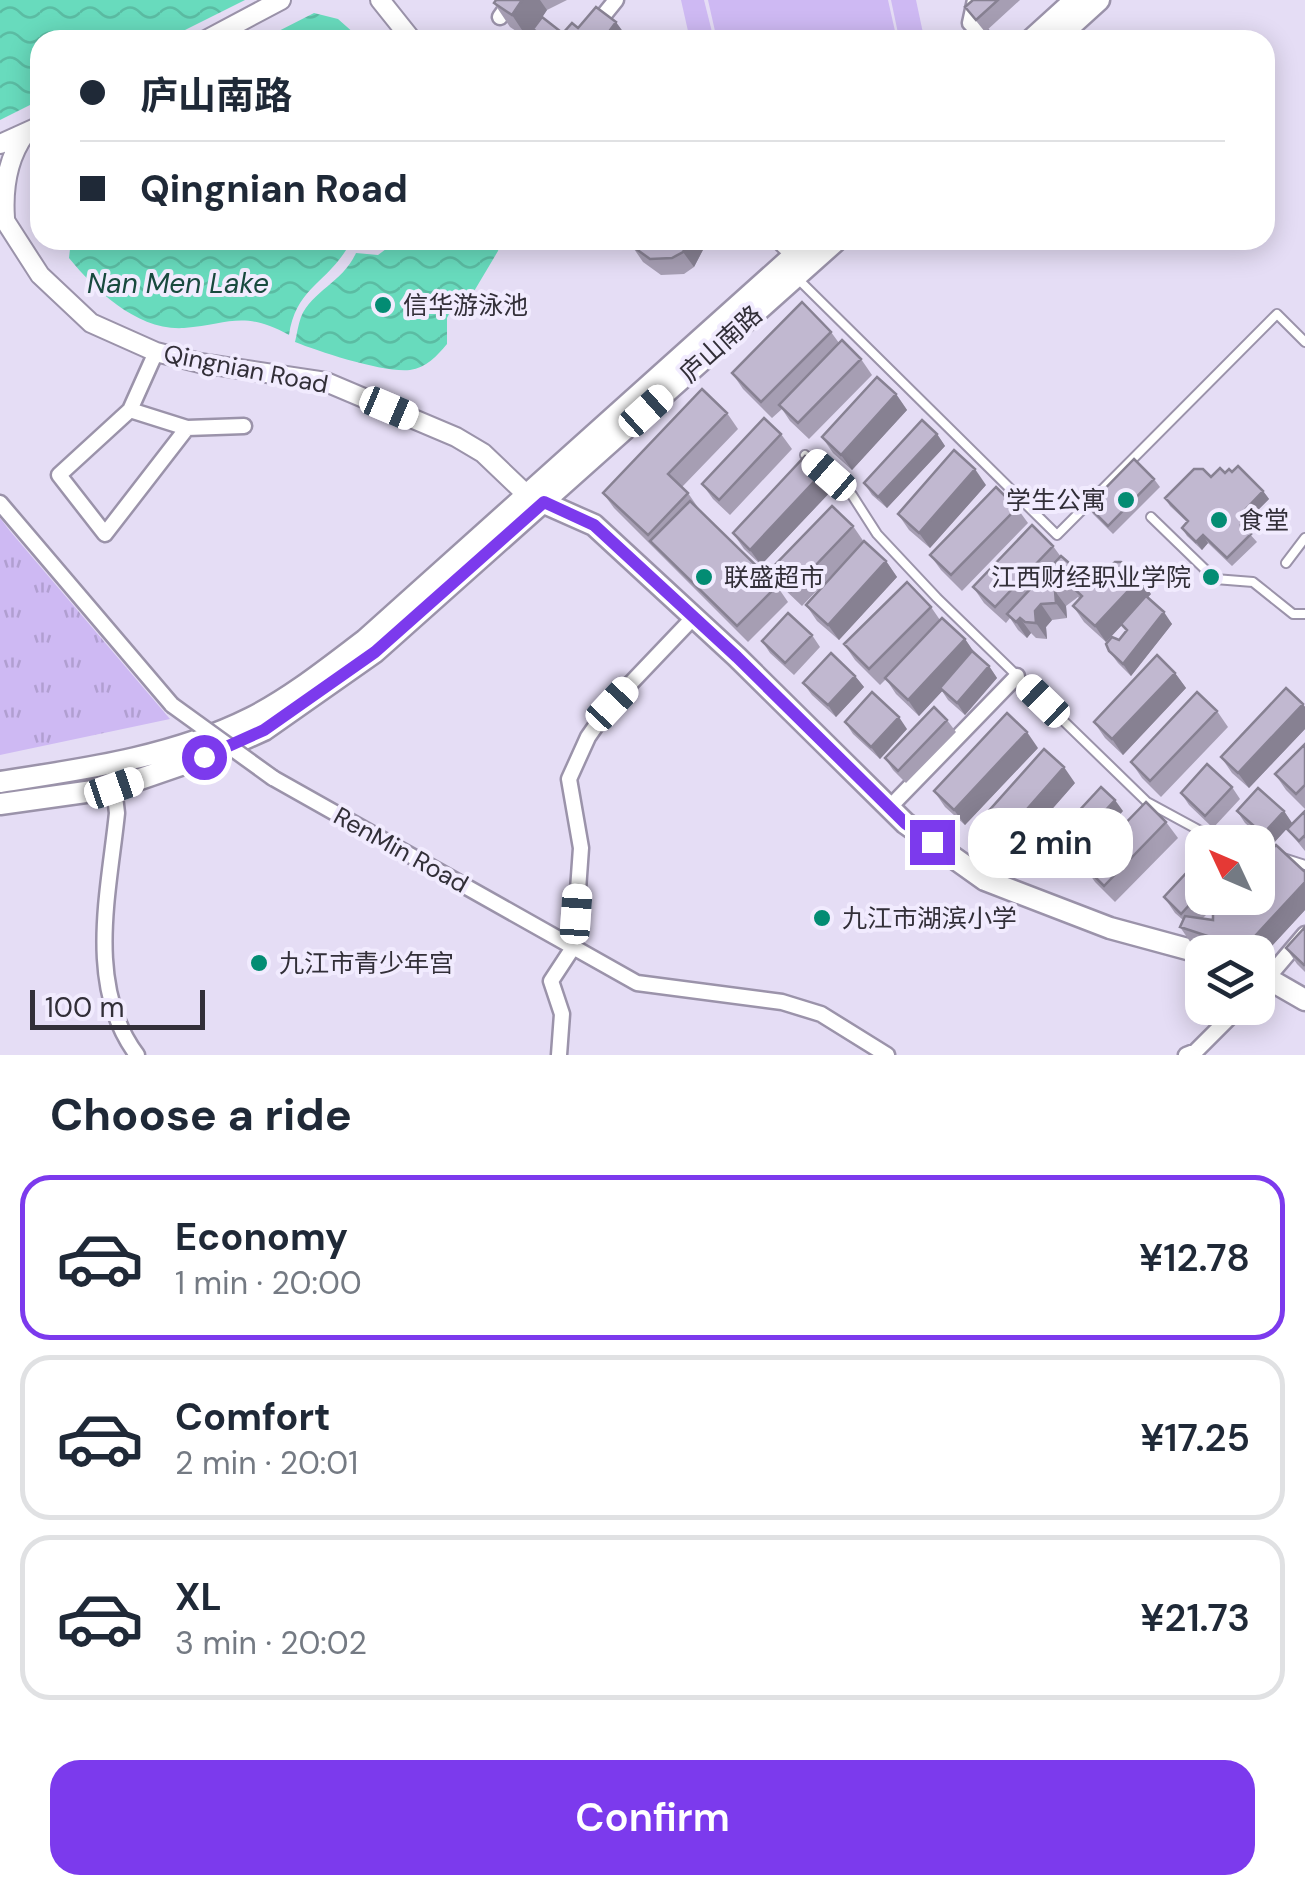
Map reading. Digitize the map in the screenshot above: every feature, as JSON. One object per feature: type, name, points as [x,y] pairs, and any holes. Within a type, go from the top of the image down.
[{"type":"main road","points":[[1067,30],[1100,0]]},
{"type":"main road","points":[[1041,30],[1069,2]]},
{"type":"main road","name":"庐山南路","points":[[0,804],[114,788],[204,757],[264,730],[317,696],[375,652],[790,250]]},
{"type":"main road","name":"庐山南路","points":[[0,782],[122,762],[196,742],[252,718],[309,682],[535,499],[826,250]]},
{"type":"main road","name":"Qingnian Road","points":[[535,499],[594,525],[737,657],[905,823],[985,880],[1110,928],[1185,948]]},
{"type":"main road","points":[[1275,986],[1305,1000]]},
{"type":"street","points":[[225,30],[281,0]]},
{"type":"street","points":[[380,0],[404,30]]},
{"type":"street","points":[[500,18],[512,0]]},
{"type":"street","points":[[591,30],[616,0]]},
{"type":"street","points":[[975,0],[970,24],[976,30]]},
{"type":"street","points":[[0,144],[30,131]]},
{"type":"street","points":[[2,216],[8,170],[30,135]]},
{"type":"street","name":"Qingnian Road","points":[[2,216],[40,275],[68,305],[91,322],[156,352],[200,363],[326,382],[456,436],[483,453],[535,499]]},
{"type":"street","points":[[156,352],[130,410],[59,475],[105,534],[188,428]]},
{"type":"street","points":[[130,410],[188,428],[244,426]]},
{"type":"street","name":"RenMin Road","points":[[0,503],[172,706],[273,778],[637,982],[782,1002],[821,1014],[887,1055]]},
{"type":"street","points":[[560,1055],[562,1014],[551,981],[574,946],[581,848],[570,779],[588,737],[612,704],[692,618]]},
{"type":"street","points":[[889,808],[1017,676]]},
{"type":"street","points":[[114,788],[117,813],[104,968],[114,1008],[137,1055]]},
{"type":"street","points":[[1275,965],[1305,934]]},
{"type":"street","points":[[1186,1055],[1196,1051],[1222,1025]]},
{"type":"lane","points":[[796,277],[1056,535],[1277,314],[1305,342]]},
{"type":"lane","points":[[806,455],[852,496],[878,534],[1017,676],[1147,802],[1189,825]]},
{"type":"lane","points":[[1151,517],[1215,579],[1253,582],[1293,614],[1305,614]]},
{"type":"lane","points":[[1286,563],[1305,538]]},
{"type":"lane","points":[[1275,856],[1305,866]]},
{"type":"green space","points":[[681,0],[704,0],[712,30],[688,30]]},
{"type":"green space","points":[[708,0],[888,0],[895,30],[715,30]]},
{"type":"green space","points":[[891,0],[916,0],[922,30],[897,30]]},
{"type":"green space","points":[[0,518],[10,531],[170,719],[0,755]]},
{"type":"water","points":[[0,0],[245,0],[185,30],[30,30],[30,105],[0,120]]},
{"type":"water","points":[[314,13],[338,19],[350,30],[281,30]]},
{"type":"water","name":"Nan Men Lake","points":[[70,250],[346,250],[298,306],[289,335],[248,321],[184,328],[150,323],[119,307],[69,258]]},
{"type":"water","name":"信华游泳池","points":[[385,250],[498,250],[473,293],[451,310],[447,318],[447,344],[416,369],[399,370],[352,361],[295,342],[306,308],[343,272],[356,253],[378,255]]},
{"type":"building","points":[[522,0],[512,15],[494,3]]},
{"type":"building","points":[[973,0],[998,0],[976,20],[965,7]]},
{"type":"building","points":[[596,7],[616,22],[610,30],[566,30],[572,23],[578,28]]},
{"type":"building","points":[[542,17],[559,30],[534,30]]},
{"type":"building","points":[[638,250],[684,250],[672,258],[650,259]]},
{"type":"building","points":[[802,302],[831,332],[761,402],[732,373]]},
{"type":"building","points":[[842,340],[861,359],[798,423],[779,405]]},
{"type":"building","points":[[877,377],[896,394],[841,455],[822,437]]},
{"type":"building","points":[[702,389],[727,413],[668,474],[688,493],[648,535],[603,493]]},
{"type":"building","points":[[764,418],[781,434],[719,500],[702,484]]},
{"type":"building","points":[[922,420],[937,434],[878,497],[864,483]]},
{"type":"building","points":[[954,450],[975,469],[919,533],[898,514]]},
{"type":"building","points":[[805,456],[823,472],[750,550],[733,533]]},
{"type":"building","name":"学生公寓","points":[[1134,459],[1154,479],[1108,526],[1088,506]]},
{"type":"building","name":"食堂","points":[[1238,466],[1263,491],[1246,509],[1251,514],[1241,525],[1251,534],[1227,558],[1203,535],[1196,542],[1182,528],[1188,521],[1165,498],[1194,469],[1203,469],[1211,477],[1220,468],[1225,473]]},
{"type":"building","points":[[996,487],[1017,508],[951,575],[930,555]]},
{"type":"building","points":[[690,501],[777,586],[737,626],[650,541]]},
{"type":"building","points":[[832,506],[853,526],[791,591],[770,570]]},
{"type":"building","points":[[1032,525],[1053,546],[995,607],[973,587]]},
{"type":"building","points":[[864,541],[886,561],[828,625],[806,605]]},
{"type":"building","points":[[1061,556],[1092,583],[1115,562],[1121,562],[1140,578],[1095,626],[1073,606],[1082,596],[1067,582],[1055,591],[1056,603],[1041,604],[1035,611],[1036,623],[1020,618],[1016,622],[1007,614]]},
{"type":"building","points":[[907,582],[931,607],[869,669],[844,644]]},
{"type":"building","points":[[1146,596],[1164,612],[1123,664],[1106,644],[1112,637],[1119,640],[1127,630],[1121,624]]},
{"type":"building","points":[[788,613],[812,635],[785,663],[762,641]]},
{"type":"building","points":[[942,618],[965,639],[908,700],[885,678]]},
{"type":"building","points":[[972,651],[989,666],[957,703],[940,688]]},
{"type":"building","points":[[831,653],[855,676],[828,705],[803,683]]},
{"type":"building","points":[[1157,655],[1175,673],[1112,739],[1094,722]]},
{"type":"building","points":[[1286,688],[1303,704],[1238,773],[1221,757]]},
{"type":"building","points":[[872,692],[899,717],[871,747],[845,722]]},
{"type":"building","points":[[1197,692],[1217,711],[1150,781],[1131,762]]},
{"type":"building","points":[[934,707],[947,720],[898,771],[885,758]]},
{"type":"building","points":[[1007,713],[1027,732],[954,810],[934,791]]},
{"type":"building","points":[[1305,744],[1305,785],[1296,794],[1275,774]]},
{"type":"building","points":[[1044,749],[1064,767],[999,841],[978,823]]},
{"type":"building","points":[[1207,764],[1232,787],[1205,816],[1181,793]]},
{"type":"building","points":[[1101,787],[1115,800],[1054,866],[1040,853]]},
{"type":"building","points":[[1258,788],[1284,811],[1271,825],[1253,825],[1237,811]]},
{"type":"building","points":[[1146,802],[1166,822],[1104,886],[1084,866]]},
{"type":"building","points":[[1305,811],[1305,837],[1299,841],[1287,829]]},
{"type":"building","points":[[1275,846],[1305,872],[1305,882],[1275,914]]},
{"type":"building","points":[[1185,874],[1185,910],[1181,914],[1164,897]]},
{"type":"building","points":[[1213,915],[1274,915],[1256,935],[1204,935],[1180,927],[1185,916],[1213,920]]},
{"type":"building","points":[[1305,927],[1305,964],[1304,965],[1286,948]]},
{"type":"place","name":"信华游泳池","points":[[383,305]]},
{"type":"place","name":"学生公寓","points":[[1126,500]]},
{"type":"place","name":"食堂","points":[[1219,520]]},
{"type":"place","name":"联盛超市","points":[[704,577]]},
{"type":"place","name":"江西财经职业学院","points":[[1211,577]]},
{"type":"place","name":"九江市湖滨小学","points":[[822,918]]},
{"type":"place","name":"九江市青少年宫","points":[[259,963]]},
{"type":"route","points":[[204,757],[264,730],[317,696],[375,652],[544,502],[594,525],[737,657],[905,823],[932,842]]}]
